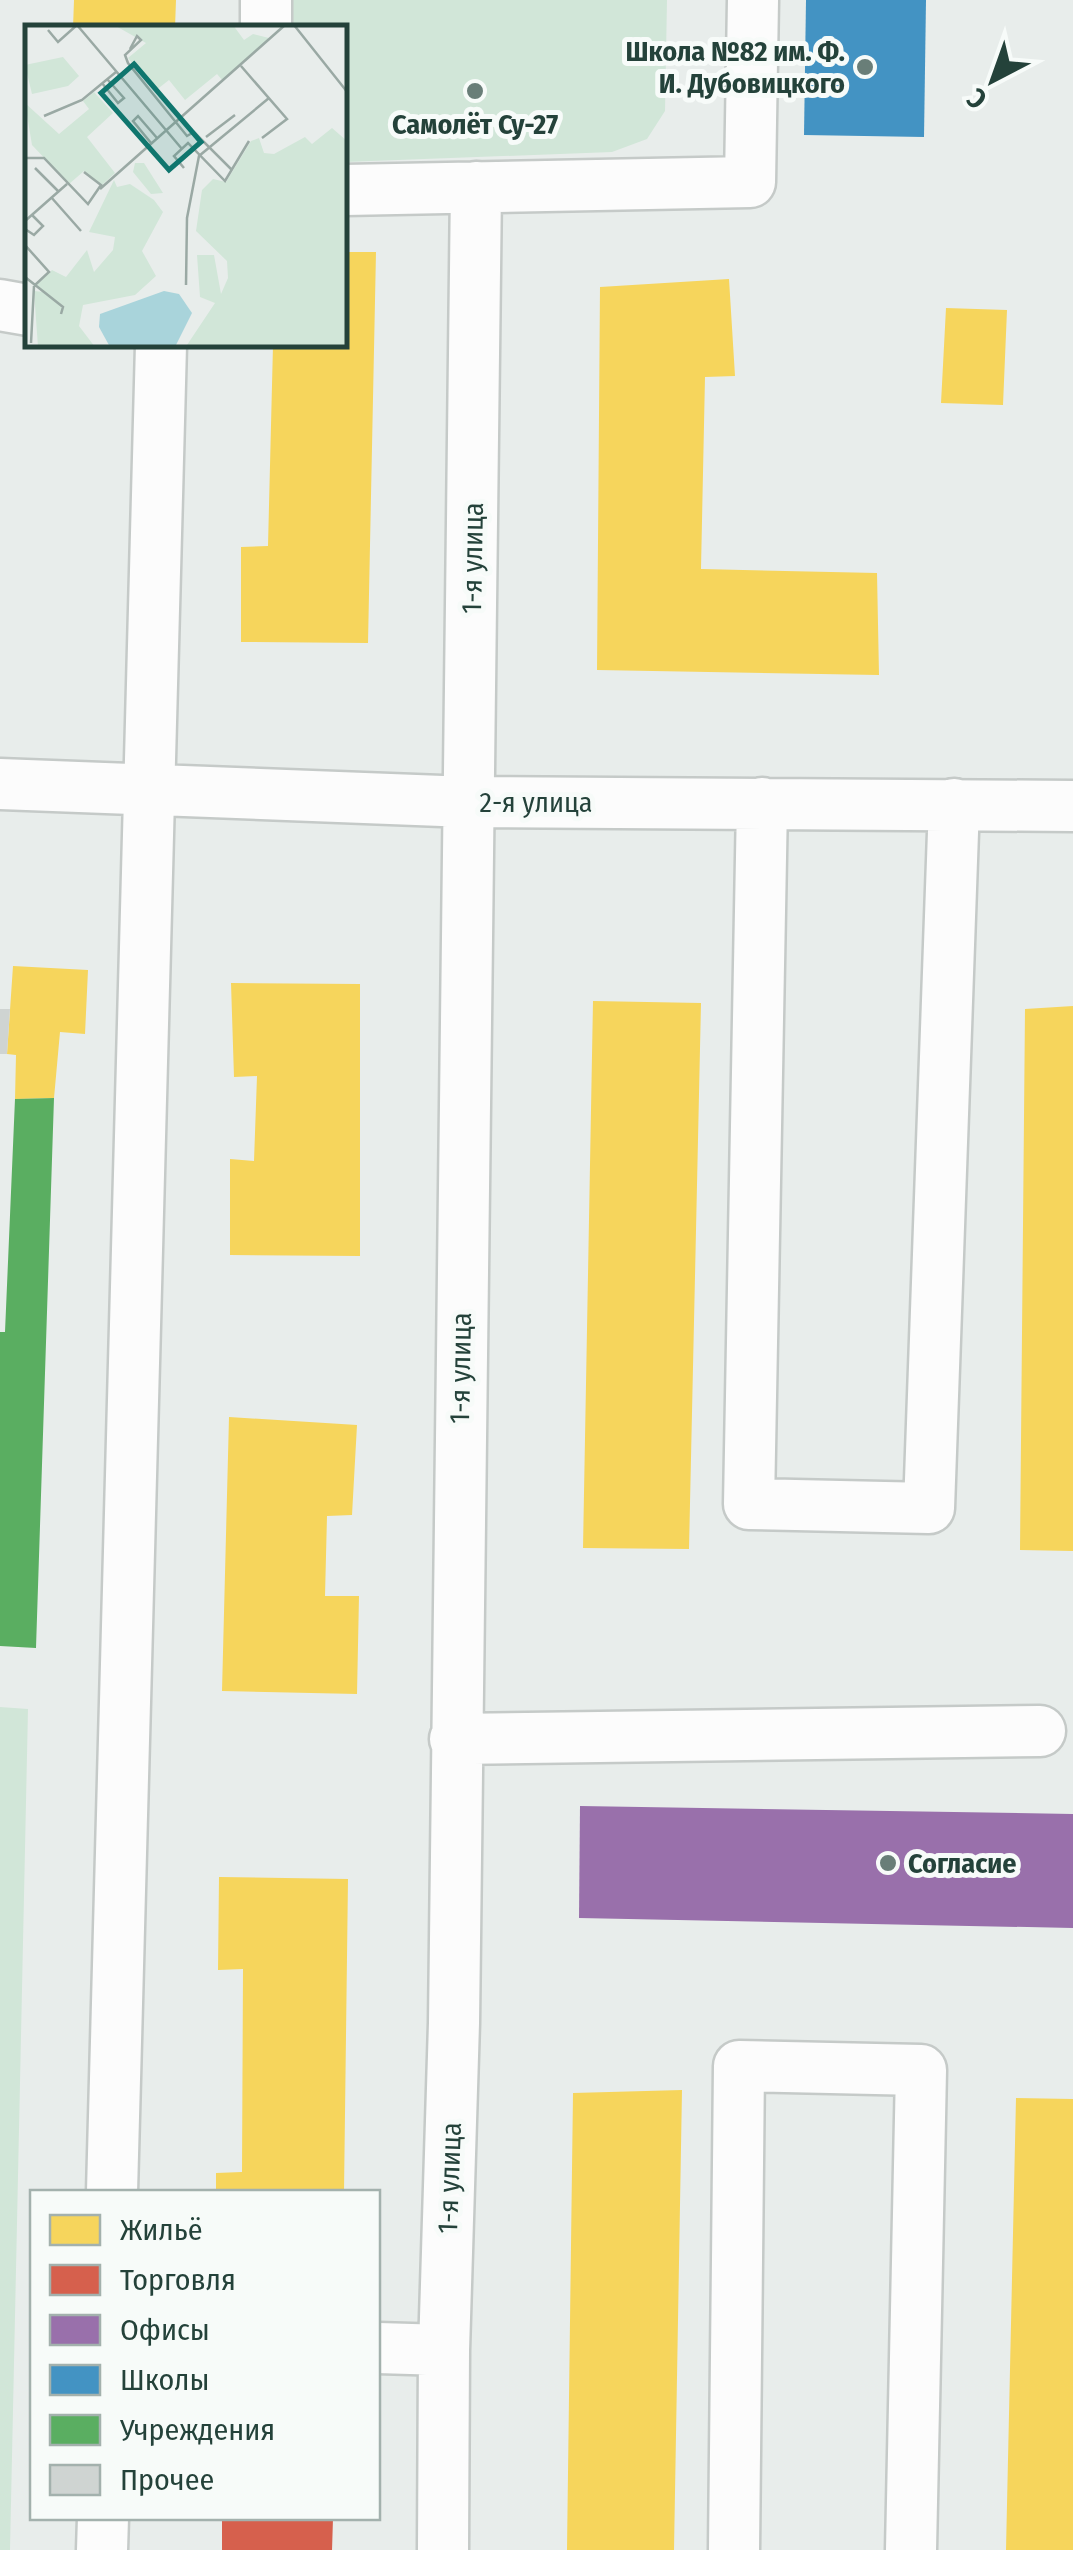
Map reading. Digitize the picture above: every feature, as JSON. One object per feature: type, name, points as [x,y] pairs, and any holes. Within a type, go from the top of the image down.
[{"type":"street","points":[[348,190],[750,182],[753,0]]},
{"type":"street","name":"1-я улица","points":[[443,2550],[444,2350],[454,2024],[476,186]]},
{"type":"street","points":[[0,305],[25,309]]},
{"type":"street","points":[[112,2190],[161,348]]},
{"type":"street","name":"2-я улица","points":[[0,784],[468,802],[1073,806]]},
{"type":"street","points":[[762,803],[749,1504],[930,1508],[954,804]]},
{"type":"street","points":[[455,1740],[1040,1731]]},
{"type":"street","points":[[734,2550],[739,2066],[921,2070],[911,2550]]},
{"type":"street","points":[[380,2348],[444,2350]]},
{"type":"street","points":[[102,2550],[103,2520]]},
{"type":"green space","points":[[289,0],[667,0],[665,111],[647,139],[612,152],[348,162],[348,25],[289,25]]},
{"type":"green space","points":[[0,1707],[28,1709],[10,2550],[0,2550]]},
{"type":"building: Жильё","points":[[74,0],[176,0],[175,25],[73,25]]},
{"type":"building: Жильё","points":[[348,252],[376,252],[368,643],[241,642],[241,547],[268,546],[273,348],[348,348]]},
{"type":"building: Жильё","points":[[729,279],[735,376],[705,377],[701,569],[877,573],[879,675],[597,670],[600,287]]},
{"type":"building: Жильё","points":[[946,308],[1007,310],[1003,405],[941,403]]},
{"type":"building: Жильё","points":[[13,966],[88,970],[85,1034],[60,1032],[54,1098],[15,1099],[16,1055],[7,1054]]},
{"type":"building: Жильё","points":[[231,983],[360,984],[360,1256],[230,1255],[230,1159],[254,1161],[257,1076],[234,1077]]},
{"type":"building: Жильё","points":[[593,1001],[701,1003],[689,1549],[583,1548]]},
{"type":"building: Жильё","points":[[1073,1006],[1073,1551],[1020,1550],[1025,1009]]},
{"type":"building: Жильё","points":[[229,1417],[357,1425],[352,1515],[327,1516],[325,1596],[359,1596],[357,1694],[222,1691]]},
{"type":"building: Жильё","points":[[219,1877],[348,1879],[344,2190],[216,2190],[216,2173],[242,2172],[243,1969],[218,1970]]},
{"type":"building: Жильё","points":[[682,2090],[674,2550],[567,2550],[573,2093]]},
{"type":"building: Жильё","points":[[1016,2098],[1073,2099],[1073,2550],[1006,2550]]},
{"type":"building: Торговля","points":[[222,2520],[333,2520],[332,2550],[222,2550]]},
{"type":"building: Офисы","points":[[580,1806],[1073,1814],[1073,1928],[579,1918]]},
{"type":"building: Школы","name":"Школа №82 им. Ф. И. Дубовицкого","points":[[806,0],[926,0],[924,137],[804,135]]},
{"type":"building: Учреждения","points":[[54,1098],[36,1648],[0,1646],[0,1332],[5,1332],[15,1099]]},
{"type":"building: Прочее","points":[[0,1009],[10,1009],[7,1054],[0,1054]]},
{"type":"place","name":"Школа №82 им. Ф. И. Дубовицкого","points":[[865,67]]},
{"type":"place","name":"Самолёт Су-27","points":[[475,91]]},
{"type":"place","name":"Согласие","points":[[888,1863]]}]
